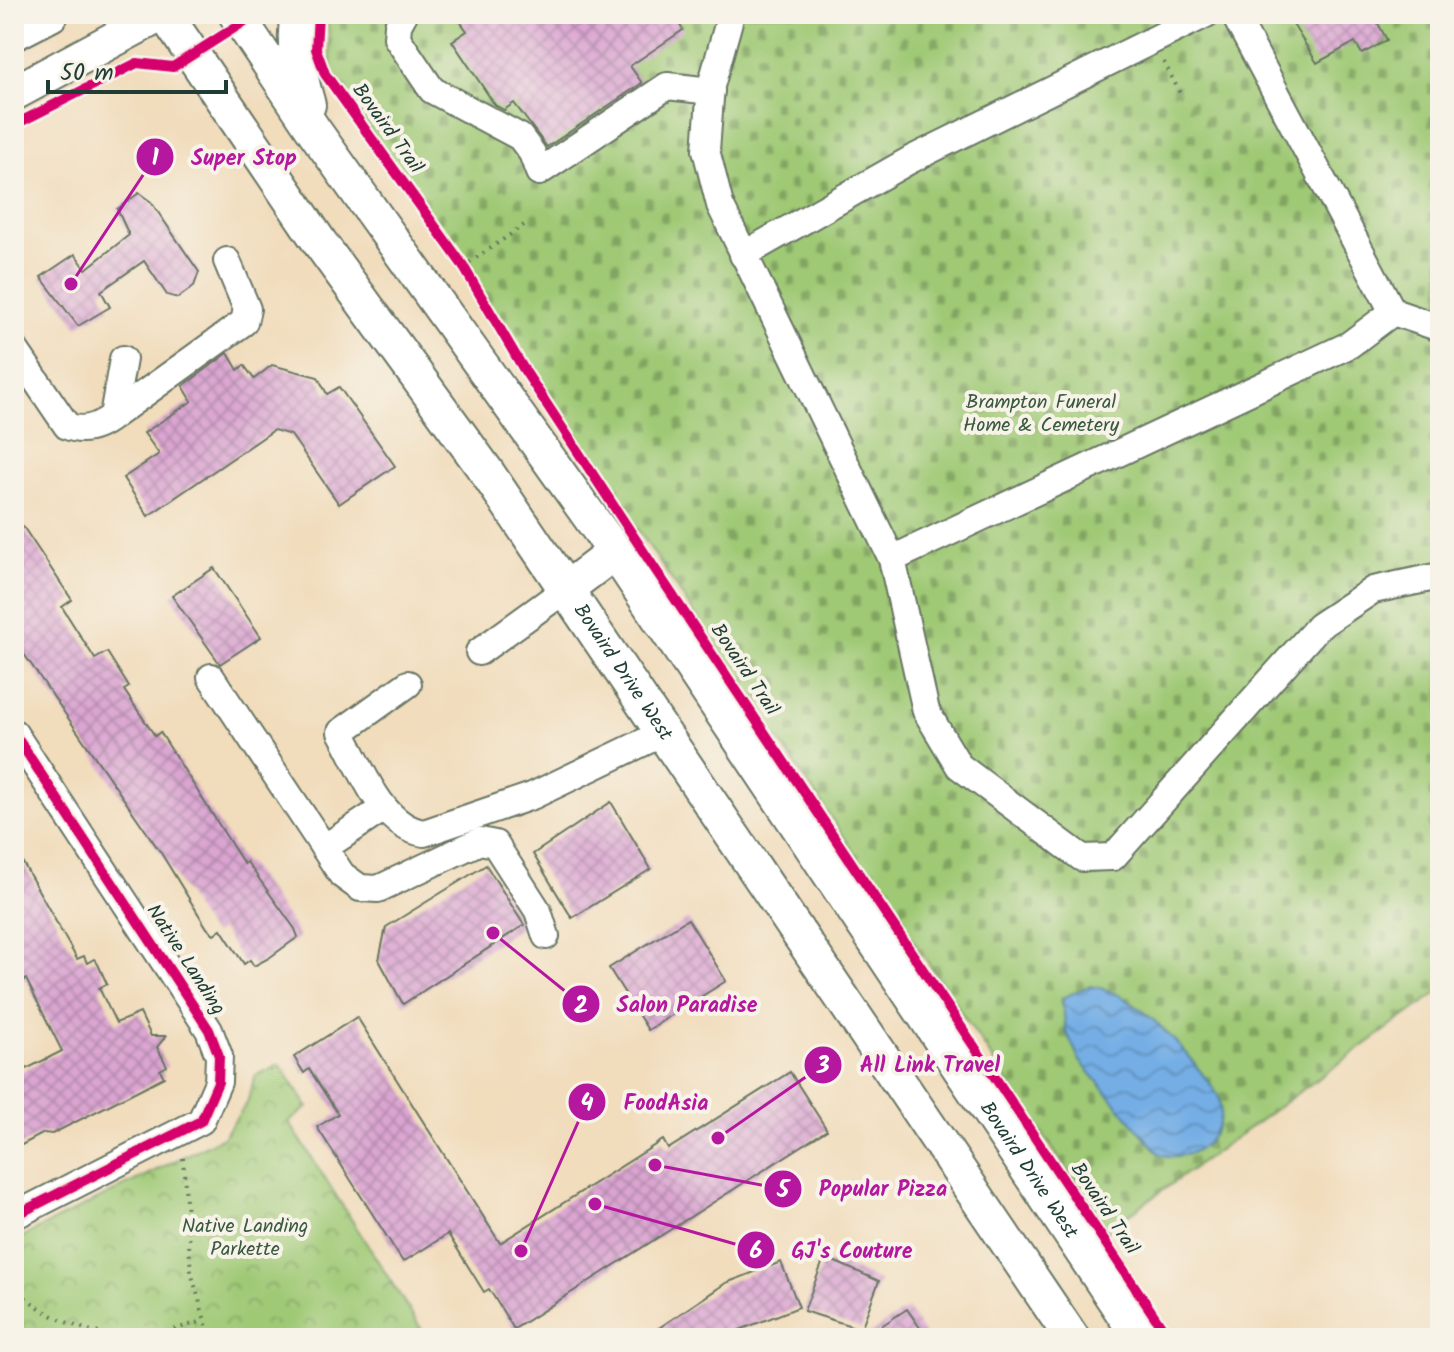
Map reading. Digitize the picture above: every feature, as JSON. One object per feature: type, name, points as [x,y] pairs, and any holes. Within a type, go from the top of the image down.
[{"type":"main road","points":[[14,33],[51,14]]},
{"type":"main road","points":[[14,93],[163,14]]},
{"type":"main road","name":"Bovaird Drive West","points":[[163,14],[320,243],[486,471],[1072,1338]]},
{"type":"main road","name":"Bovaird Drive West","points":[[236,14],[315,132],[615,552],[1140,1338]]},
{"type":"main road","points":[[298,14],[294,34],[298,70],[315,132]]},
{"type":"main road","points":[[566,589],[615,552]]},
{"type":"street","points":[[404,14],[398,25],[397,38],[432,90],[513,133],[529,147],[539,172],[667,86],[711,91]]},
{"type":"street","points":[[731,14],[711,91],[706,150],[720,205],[892,559],[926,711],[959,766],[1082,858],[1113,857],[1319,626],[1373,590],[1440,576]]},
{"type":"street","points":[[743,255],[910,160],[1206,14]]},
{"type":"street","points":[[1234,14],[1393,312],[1438,323]]},
{"type":"street","points":[[14,348],[67,426],[78,430],[101,425],[244,322],[247,309],[227,261]]},
{"type":"street","points":[[892,559],[1349,345],[1393,312]]},
{"type":"street","points":[[113,416],[123,359]]},
{"type":"street","points":[[479,652],[566,589]]},
{"type":"street","points":[[211,677],[342,875],[360,888],[378,889],[480,841],[495,844],[538,911],[546,936]]},
{"type":"street","points":[[408,684],[341,732],[384,808],[407,831],[424,833],[532,796],[663,733]]},
{"type":"street","name":"Native Landing","points":[[14,733],[209,1030],[219,1056],[218,1082],[201,1121],[176,1137],[14,1216]]},
{"type":"street","points":[[324,848],[384,808]]},
{"type":"path","points":[[1152,41],[1181,95]]},
{"type":"path","points":[[463,267],[524,225]]},
{"type":"path","points":[[452,252],[471,280]]},
{"type":"path","points":[[176,1137],[186,1164],[191,1272],[210,1338]]},
{"type":"path","points":[[14,1286],[27,1300],[75,1328],[121,1338]]},
{"type":"path","points":[[143,1338],[204,1321]]},
{"type":"green space","name":"Brampton Funeral Home & Cemetery","points":[[327,14],[1440,14],[1440,991],[1107,1230],[332,73]]},
{"type":"green space","name":"Native Landing Parkette","points":[[280,1064],[308,1107],[289,1122],[427,1338],[14,1338],[14,1241],[223,1137],[247,1103],[255,1076]]},
{"type":"water","points":[[1089,986],[1108,990],[1144,1012],[1178,1045],[1218,1095],[1219,1122],[1207,1143],[1186,1155],[1159,1154],[1080,1061],[1066,1031],[1062,998]]},
{"type":"building","points":[[455,14],[673,14],[683,30],[630,66],[642,83],[547,147],[514,103],[504,110],[495,105],[452,41],[467,31]]},
{"type":"building","points":[[1309,14],[1373,14],[1387,40],[1362,54],[1355,42],[1317,63],[1292,23]]},
{"type":"building","points":[[139,193],[151,202],[199,272],[194,286],[178,298],[167,295],[144,261],[101,291],[110,307],[78,326],[41,277],[75,254],[86,269],[129,235],[117,209]]},
{"type":"building","points":[[228,353],[238,370],[244,365],[254,379],[272,365],[318,377],[327,394],[339,387],[395,466],[339,504],[291,435],[274,430],[148,516],[123,478],[159,454],[144,433],[192,401],[183,386]]},
{"type":"building","points":[[14,513],[72,600],[62,607],[95,659],[107,652],[129,687],[124,690],[155,736],[160,732],[244,864],[247,862],[295,929],[298,937],[269,958],[254,966],[250,960],[244,964],[221,929],[214,934],[207,928],[161,853],[24,654],[14,633]]},
{"type":"building","points":[[214,568],[261,637],[220,664],[172,596]]},
{"type":"building","points":[[611,802],[651,869],[572,918],[533,854]]},
{"type":"building","points":[[14,847],[77,959],[84,956],[87,963],[94,959],[98,964],[107,984],[99,988],[116,1023],[140,1013],[151,1036],[166,1036],[157,1047],[167,1066],[160,1070],[164,1077],[52,1134],[44,1133],[14,1149],[14,1075],[62,1051],[26,979],[14,985]]},
{"type":"building","points":[[486,865],[524,925],[403,1004],[379,960],[386,927]]},
{"type":"building","points":[[688,919],[726,981],[648,1030],[609,968]]},
{"type":"building","points":[[357,1017],[500,1243],[663,1140],[668,1149],[790,1072],[827,1130],[514,1329],[489,1289],[484,1292],[448,1234],[403,1262],[317,1127],[338,1114],[309,1069],[304,1073],[294,1057]]},
{"type":"building","points":[[831,1260],[879,1281],[861,1329],[804,1311],[823,1261],[830,1264]]},
{"type":"building","points":[[781,1262],[799,1307],[737,1331],[736,1338],[644,1338],[726,1283]]},
{"type":"building","points":[[907,1309],[927,1338],[863,1338]]},
{"type":"cycle path","points":[[14,125],[137,63],[173,67],[256,14]]},
{"type":"cycle path","name":"Bovaird Trail","points":[[318,14],[316,49],[325,74],[462,264],[523,368],[653,566],[1169,1338]]},
{"type":"cycle path","points":[[14,733],[209,1030],[219,1056],[218,1082],[201,1121],[14,1216]]},
{"type":"place","name":"Super Stop","points":[[71,284]]},
{"type":"place","name":"Salon Paradise","points":[[493,933]]},
{"type":"place","name":"All Link Travel","points":[[718,1138]]},
{"type":"place","name":"Popular Pizza","points":[[655,1165]]},
{"type":"place","name":"GJ's Couture","points":[[595,1204]]},
{"type":"place","name":"FoodAsia","points":[[521,1251]]}]
